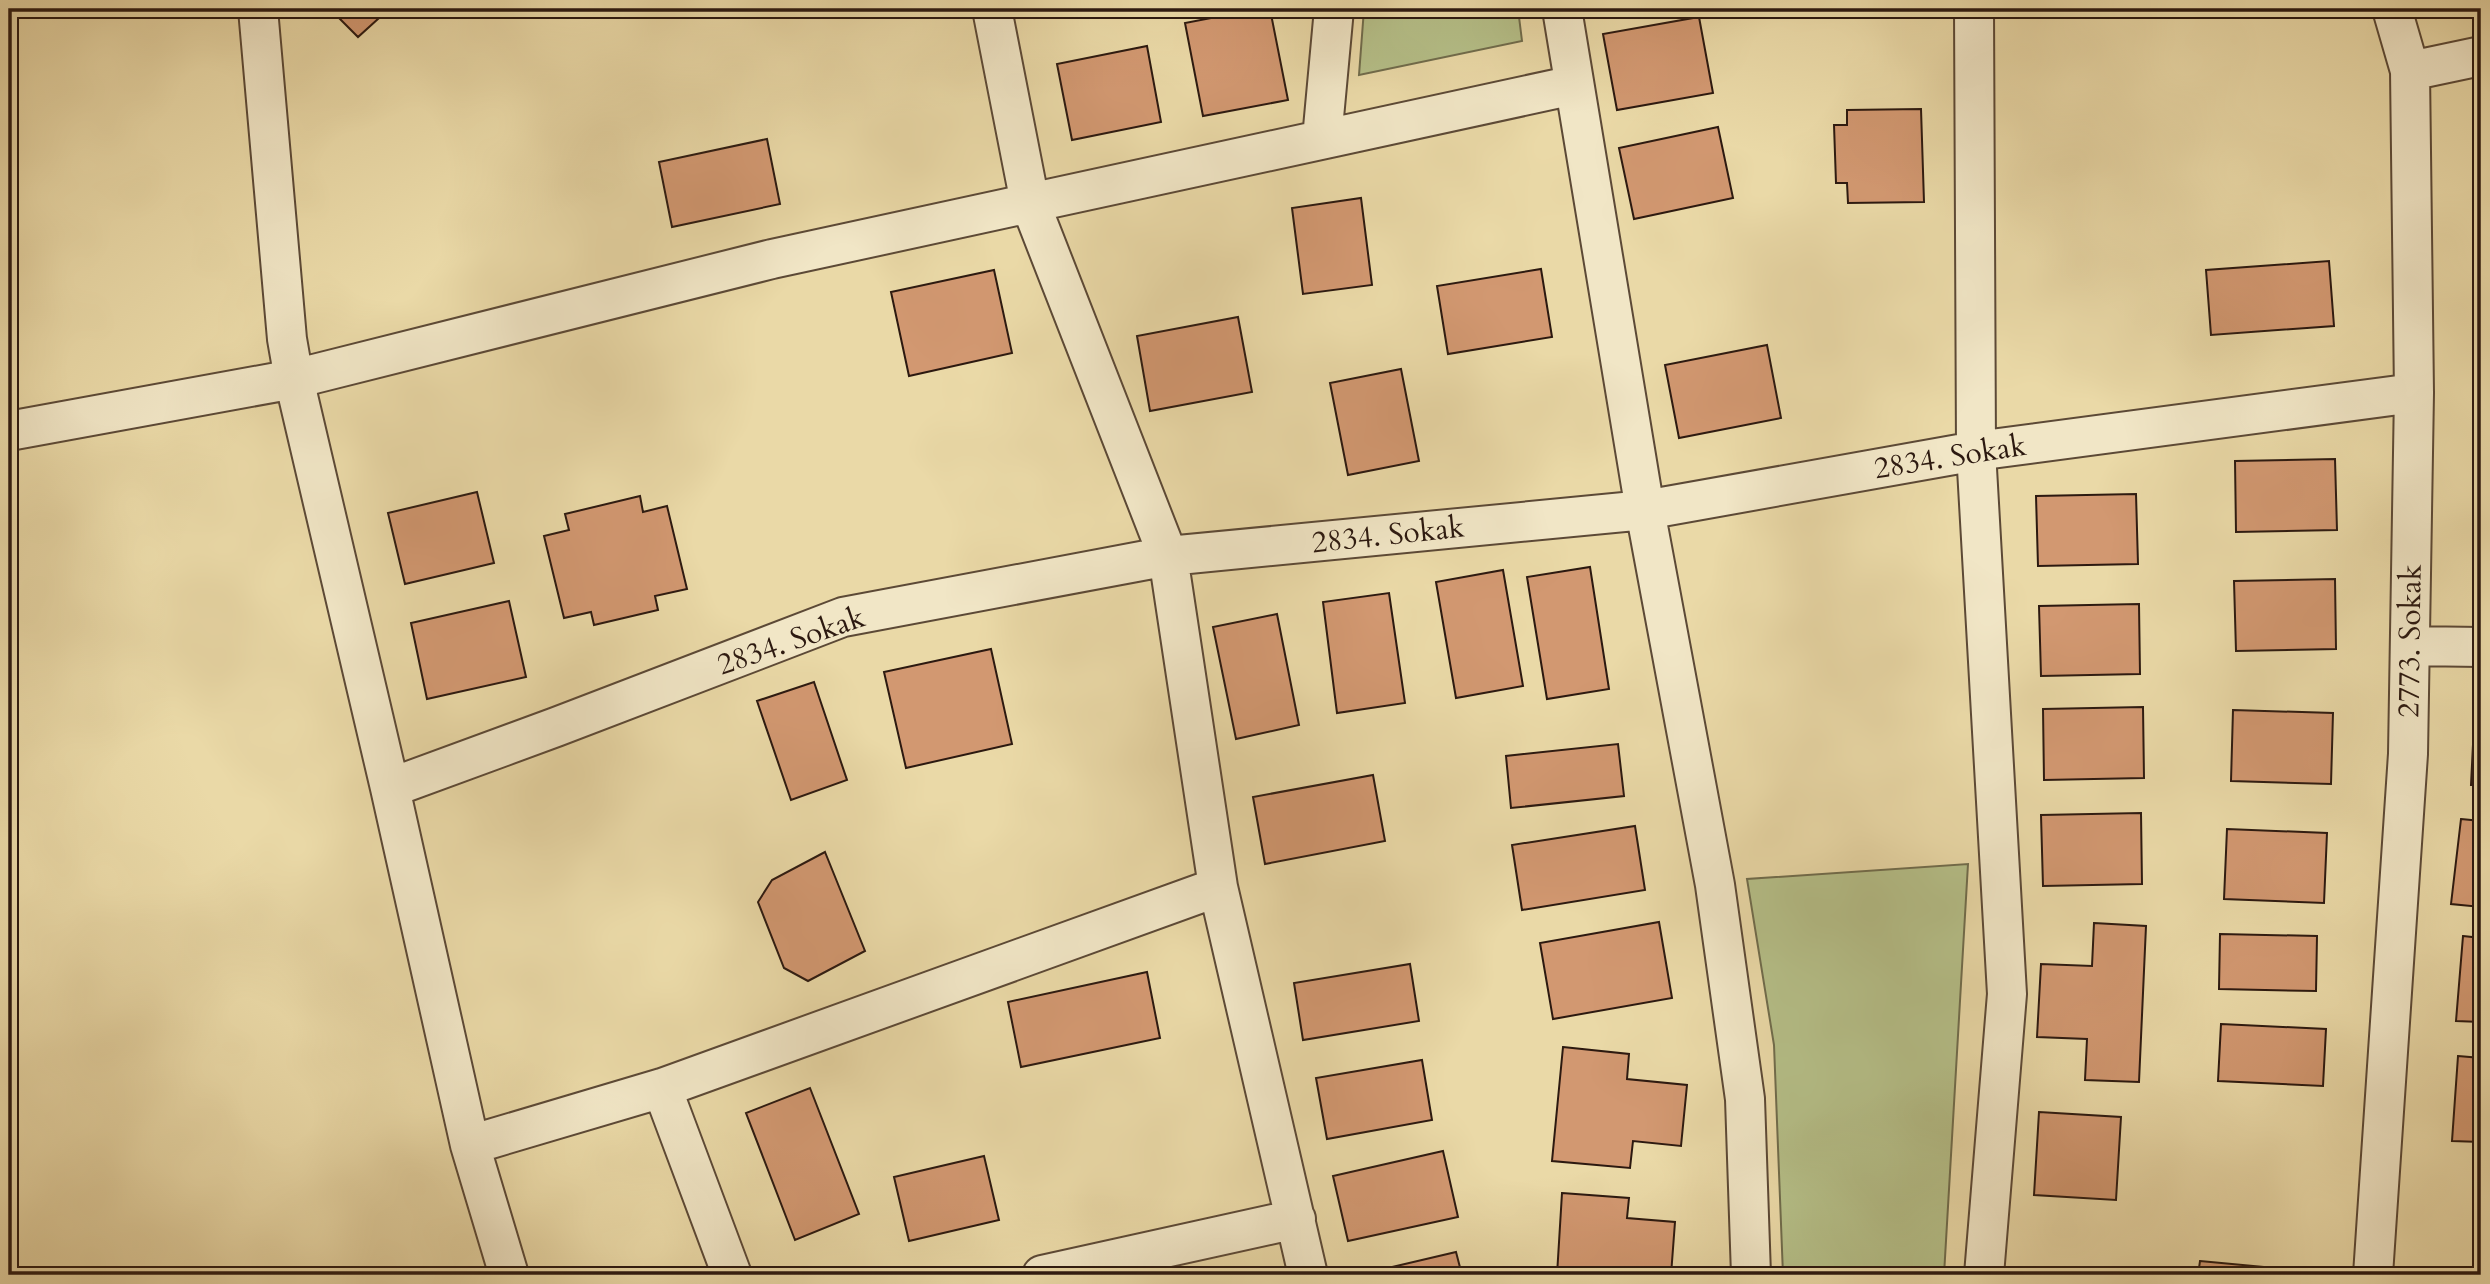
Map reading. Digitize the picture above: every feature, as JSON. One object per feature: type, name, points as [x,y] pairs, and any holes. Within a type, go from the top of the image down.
[{"type":"street","points":[[258,9],[287,339],[294,379],[470,1146],[509,1275]]},
{"type":"street","points":[[992,9],[1030,203],[1168,556],[1218,887],[1308,1275]]},
{"type":"street","points":[[1322,139],[1334,9]]},
{"type":"street","points":[[1562,9],[1645,510],[1715,885],[1745,1099],[1751,1275]]},
{"type":"street","points":[[1974,9],[1976,452],[2007,994],[1984,1275]]},
{"type":"street","name":"2773. Sokak","points":[[2373,1275],[2408,754],[2414,393],[2410,71],[2392,9]]},
{"type":"street","points":[[2410,71],[2481,56]]},
{"type":"street","points":[[9,430],[294,379],[772,259],[1574,85]]},
{"type":"street","name":"2834. Sokak","points":[[390,788],[843,617],[1168,556],[1645,510],[1976,452],[2414,393]]},
{"type":"street","points":[[2410,646],[2481,647]]},
{"type":"street","points":[[470,1146],[662,1088],[1218,887]]},
{"type":"street","points":[[662,1088],[732,1275]]},
{"type":"street","points":[[1042,1275],[1296,1219]]},
{"type":"green space","points":[[1364,9],[1518,9],[1522,41],[1359,75]]},
{"type":"green space","points":[[1968,864],[1944,1275],[1783,1275],[1774,1045],[1747,879]]},
{"type":"building","points":[[330,9],[389,9],[358,37]]},
{"type":"building","points":[[1270,9],[1288,100],[1203,116],[1185,23]]},
{"type":"building","points":[[1699,17],[1713,93],[1617,110],[1603,34]]},
{"type":"building","points":[[1147,46],[1161,122],[1072,140],[1057,64]]},
{"type":"building","points":[[1921,109],[1924,202],[1848,203],[1847,183],[1836,183],[1834,125],[1847,125],[1847,110]]},
{"type":"building","points":[[1718,127],[1733,198],[1634,219],[1619,148]]},
{"type":"building","points":[[767,139],[780,204],[672,227],[659,162]]},
{"type":"building","points":[[1361,198],[1372,285],[1303,294],[1292,208]]},
{"type":"building","points":[[2329,261],[2334,326],[2211,335],[2206,270]]},
{"type":"building","points":[[1541,269],[1552,337],[1448,354],[1437,286]]},
{"type":"building","points":[[994,270],[1012,353],[909,376],[891,292]]},
{"type":"building","points":[[1238,317],[1252,392],[1150,411],[1137,336]]},
{"type":"building","points":[[1767,345],[1781,418],[1679,438],[1665,365]]},
{"type":"building","points":[[1401,369],[1419,461],[1348,475],[1330,383]]},
{"type":"building","points":[[2335,459],[2337,530],[2236,532],[2235,461]]},
{"type":"building","points":[[477,492],[494,563],[405,584],[388,513]]},
{"type":"building","points":[[2136,494],[2138,564],[2038,566],[2036,496]]},
{"type":"building","points":[[640,496],[643,512],[667,506],[687,589],[655,596],[658,610],[594,625],[591,612],[564,618],[544,536],[569,530],[565,514]]},
{"type":"building","points":[[1590,567],[1609,689],[1547,699],[1527,577]]},
{"type":"building","points":[[1503,570],[1523,686],[1456,698],[1436,582]]},
{"type":"building","points":[[2335,579],[2336,649],[2236,651],[2234,581]]},
{"type":"building","points":[[1389,593],[1405,703],[1337,713],[1323,602]]},
{"type":"building","points":[[509,601],[526,677],[427,699],[411,623]]},
{"type":"building","points":[[2139,604],[2140,674],[2041,676],[2039,606]]},
{"type":"building","points":[[1277,614],[1299,725],[1236,739],[1213,627]]},
{"type":"building","points":[[991,649],[1012,744],[906,768],[884,672]]},
{"type":"building","points":[[814,682],[847,780],[791,800],[757,701]]},
{"type":"building","points":[[2475,704],[2481,704],[2481,785],[2471,785]]},
{"type":"building","points":[[2143,707],[2144,778],[2044,780],[2043,709]]},
{"type":"building","points":[[2233,710],[2333,713],[2331,784],[2231,781]]},
{"type":"building","points":[[1618,744],[1624,796],[1511,808],[1506,756]]},
{"type":"building","points":[[1373,775],[1385,841],[1265,864],[1253,797]]},
{"type":"building","points":[[2141,813],[2142,884],[2043,886],[2041,815]]},
{"type":"building","points":[[2461,819],[2481,821],[2481,907],[2451,904]]},
{"type":"building","points":[[1635,826],[1645,890],[1522,910],[1512,845]]},
{"type":"building","points":[[2227,829],[2327,833],[2324,903],[2224,899]]},
{"type":"building","points":[[825,852],[865,951],[808,981],[784,968],[758,902],[772,880]]},
{"type":"building","points":[[1659,922],[1672,998],[1553,1019],[1540,943]]},
{"type":"building","points":[[2094,923],[2146,926],[2139,1082],[2085,1080],[2087,1039],[2037,1037],[2041,964],[2092,966]]},
{"type":"building","points":[[2220,934],[2317,936],[2316,991],[2219,989]]},
{"type":"building","points":[[2463,936],[2481,938],[2481,1022],[2456,1021]]},
{"type":"building","points":[[1410,964],[1419,1021],[1303,1040],[1294,983]]},
{"type":"building","points":[[1147,972],[1160,1038],[1021,1067],[1008,1002]]},
{"type":"building","points":[[2221,1024],[2326,1029],[2323,1086],[2218,1081]]},
{"type":"building","points":[[1563,1047],[1629,1054],[1627,1079],[1687,1085],[1681,1146],[1633,1141],[1630,1168],[1552,1161]]},
{"type":"building","points":[[2458,1056],[2481,1058],[2481,1142],[2452,1141]]},
{"type":"building","points":[[1422,1060],[1432,1120],[1327,1139],[1316,1078]]},
{"type":"building","points":[[810,1088],[859,1214],[795,1240],[746,1113]]},
{"type":"building","points":[[2039,1112],[2121,1117],[2116,1200],[2034,1195]]},
{"type":"building","points":[[1443,1151],[1458,1217],[1348,1241],[1333,1176]]},
{"type":"building","points":[[984,1156],[999,1220],[909,1241],[894,1177]]},
{"type":"building","points":[[1562,1193],[1629,1198],[1627,1218],[1675,1222],[1671,1275],[1557,1275]]},
{"type":"building","points":[[1456,1252],[1462,1275],[1358,1275]]},
{"type":"building","points":[[2200,1261],[2307,1271],[2307,1275],[2198,1275]]}]
